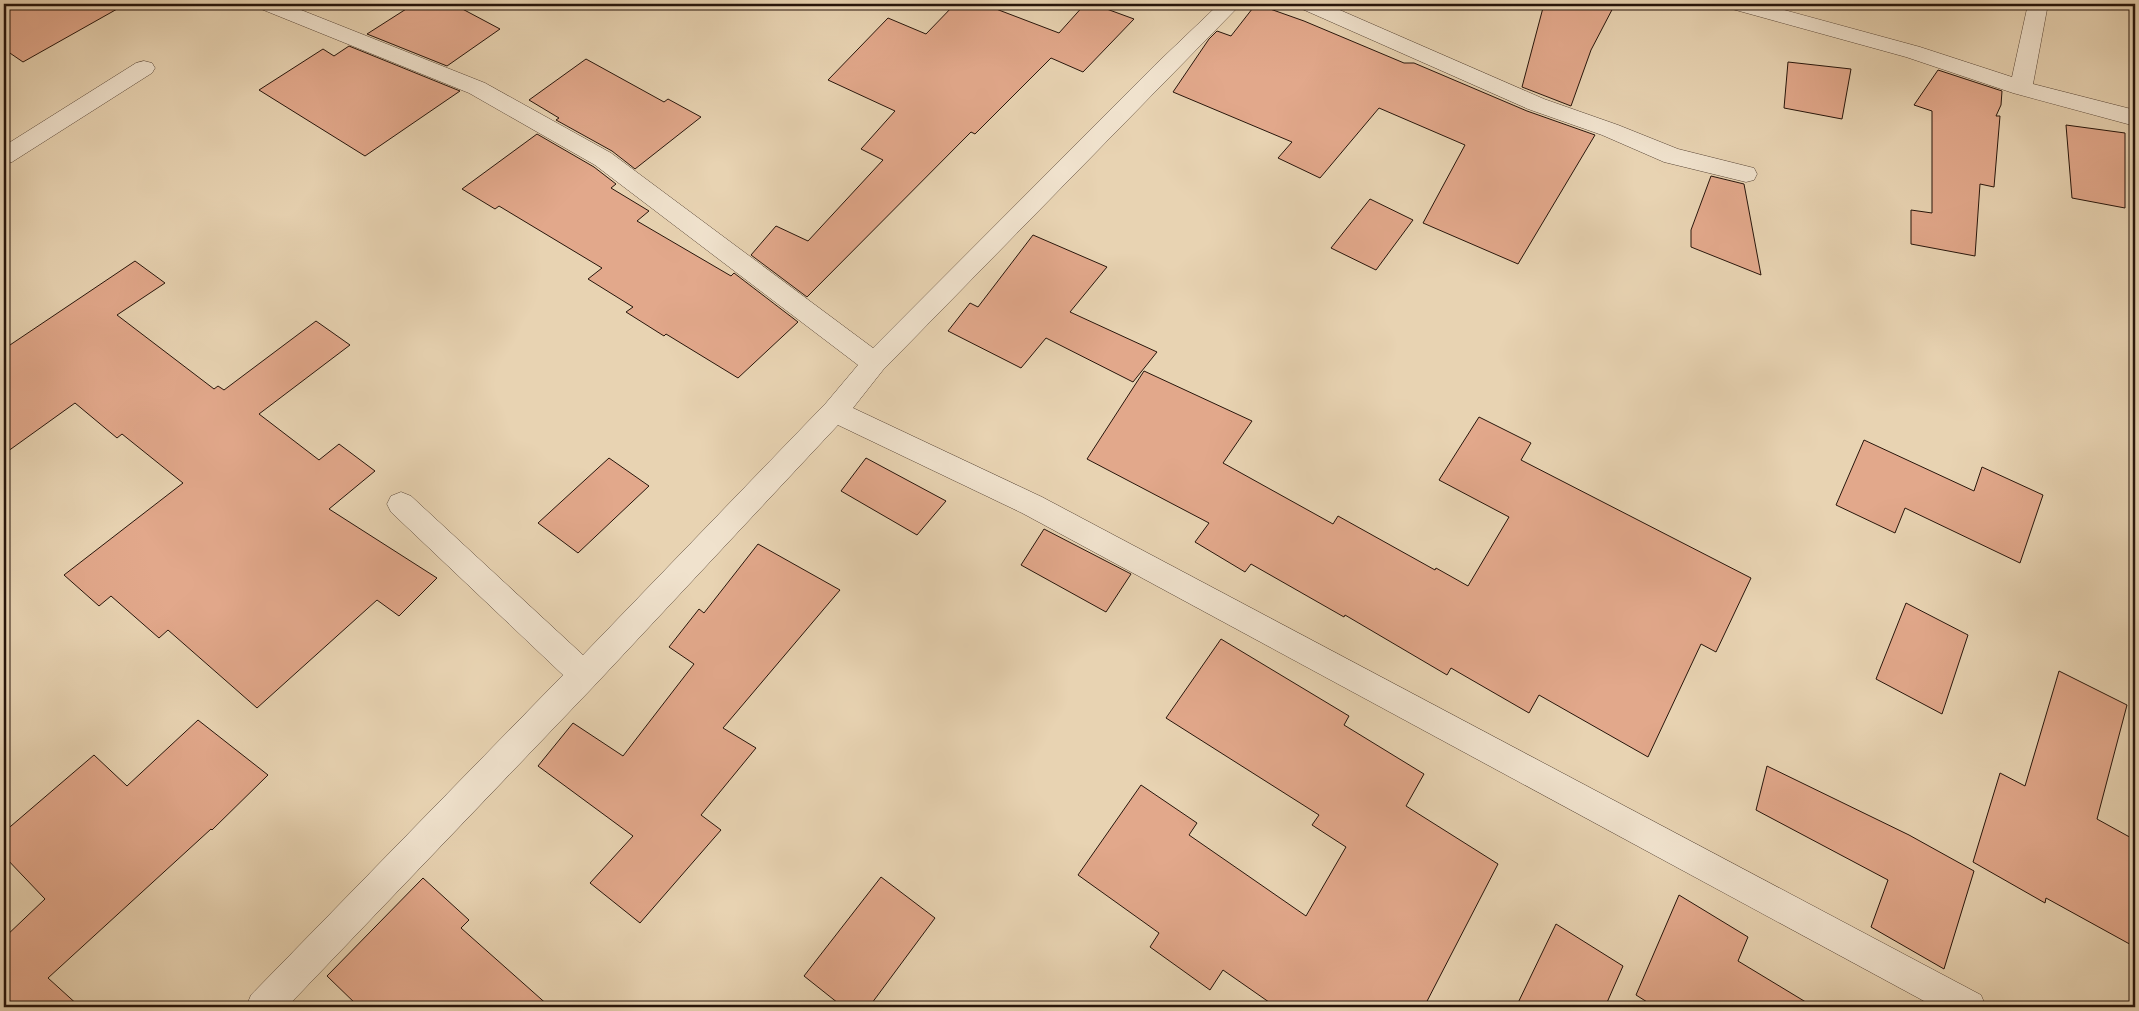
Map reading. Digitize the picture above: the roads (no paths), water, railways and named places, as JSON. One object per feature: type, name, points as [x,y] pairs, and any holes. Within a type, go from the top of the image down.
[{"type":"street","points":[[268,4],[477,88],[604,159],[874,362]]},
{"type":"street","points":[[264,1007],[835,411],[874,362],[1156,77],[1231,4]]},
{"type":"street","points":[[1310,4],[1536,104],[1610,130],[1672,156],[1746,174]]},
{"type":"street","points":[[1739,4],[1913,52],[2021,88],[2115,110],[2135,118]]},
{"type":"street","points":[[2021,88],[2038,4]]},
{"type":"street","points":[[4,156],[144,68]]},
{"type":"street","points":[[835,411],[1032,505],[1968,1007]]},
{"type":"street","points":[[401,504],[584,675]]}]
